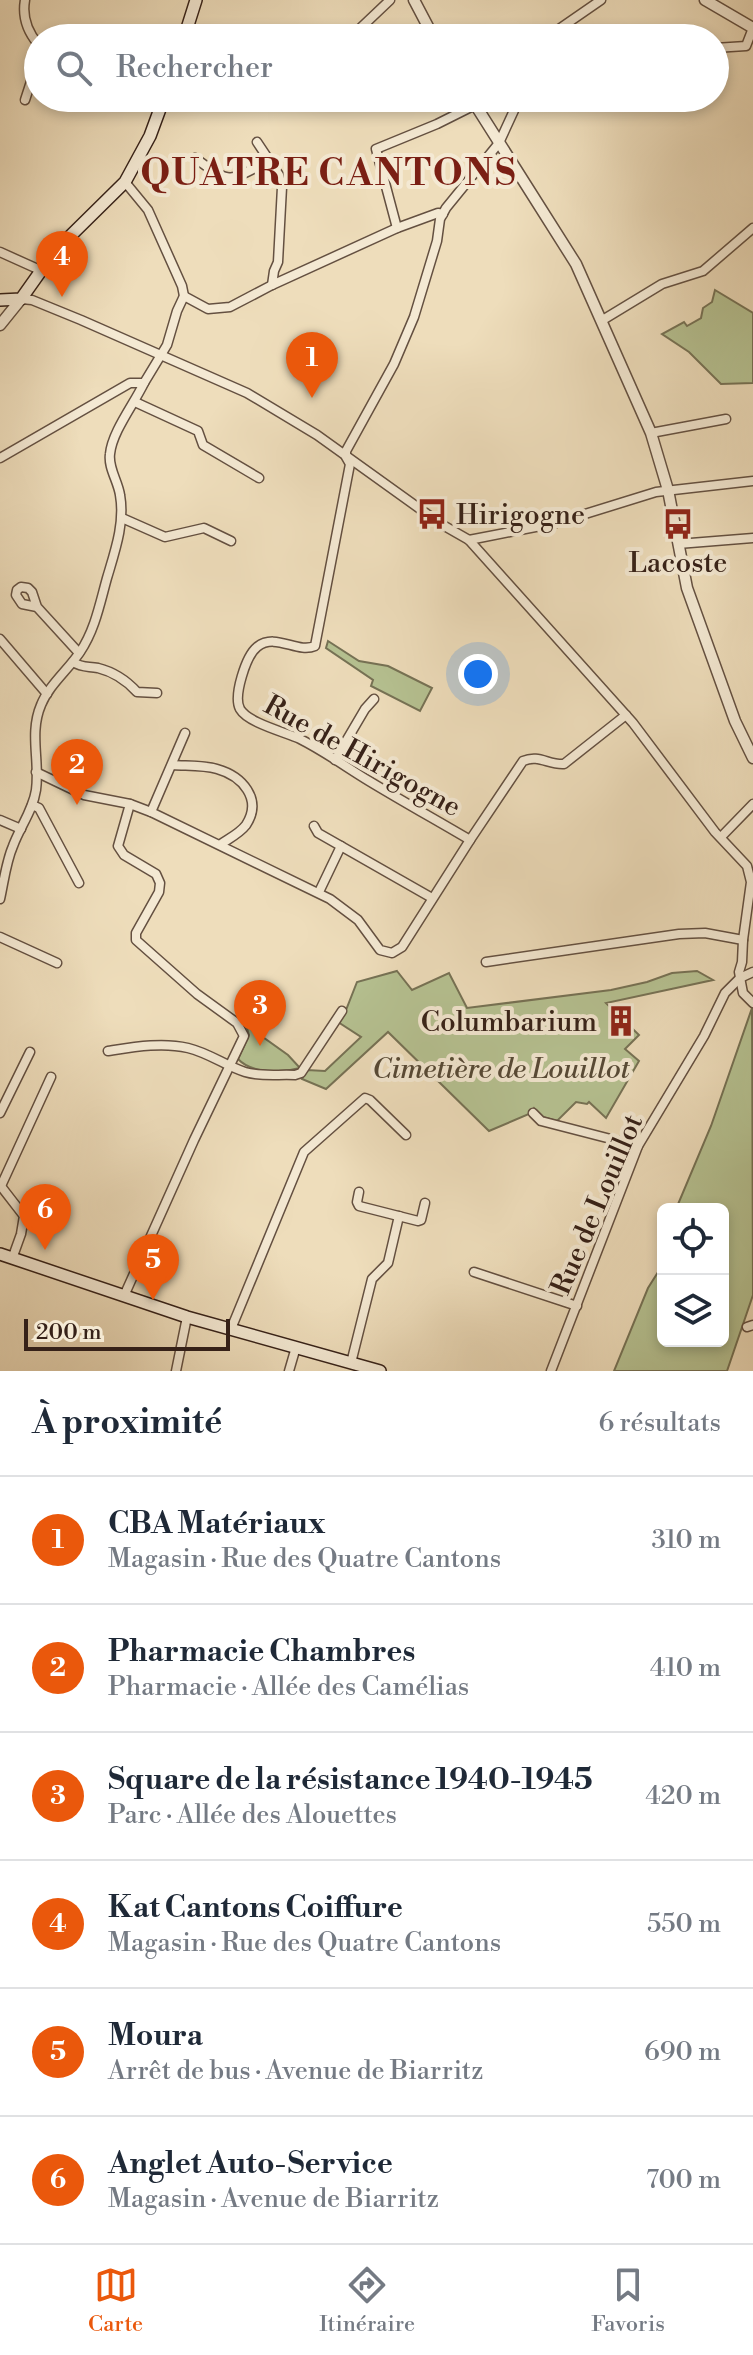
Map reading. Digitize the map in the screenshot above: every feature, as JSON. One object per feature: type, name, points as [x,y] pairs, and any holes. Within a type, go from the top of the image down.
[{"type":"main road","points":[[188,24],[196,0]]},
{"type":"main road","points":[[0,300],[21,299],[69,235],[125,182],[150,136],[158,112]]},
{"type":"main road","points":[[6,1256],[187,1317],[296,1347],[345,1365],[380,1371]]},
{"type":"street","points":[[25,0],[26,24]]},
{"type":"street","points":[[365,24],[390,0]]},
{"type":"street","points":[[414,0],[427,24]]},
{"type":"street","points":[[566,24],[601,0]]},
{"type":"street","points":[[705,0],[753,28],[746,46],[729,47]]},
{"type":"street","points":[[397,228],[376,149],[437,124],[456,112]]},
{"type":"street","points":[[480,112],[576,264],[651,433],[668,490],[687,588],[735,721],[753,758]]},
{"type":"street","name":"Rue de Hirigogne","points":[[470,840],[304,741],[244,715],[237,691],[250,655],[260,645],[276,641],[313,648],[317,644],[350,464],[346,451],[394,364],[414,317],[443,214],[499,143],[513,112]]},
{"type":"street","points":[[257,142],[279,175],[282,187],[278,262],[272,285]]},
{"type":"street","points":[[195,158],[221,177],[233,179],[269,161]]},
{"type":"street","points":[[0,899],[10,853],[32,805],[36,788],[35,725],[41,703],[79,653],[94,623],[119,536],[121,498],[110,453],[116,434],[167,345],[184,296],[157,228],[143,202],[125,182]]},
{"type":"street","points":[[184,296],[208,309],[222,309],[397,228],[438,213],[443,214]]},
{"type":"street","points":[[601,321],[662,284],[703,271],[753,228]]},
{"type":"street","points":[[0,252],[40,270]]},
{"type":"street","points":[[0,325],[21,299],[32,300],[161,353],[258,399],[317,435],[441,524],[469,540],[626,715],[721,837],[743,859],[752,876],[739,972],[743,993],[753,1003]]},
{"type":"street","points":[[0,458],[130,383],[144,383]]},
{"type":"street","points":[[135,402],[198,431],[203,445],[259,478]]},
{"type":"street","points":[[651,433],[726,419]]},
{"type":"street","points":[[469,540],[556,523],[668,490],[753,481]]},
{"type":"street","points":[[122,518],[165,537],[204,528],[231,541]]},
{"type":"street","points":[[678,544],[753,538]]},
{"type":"street","points":[[37,607],[79,653]]},
{"type":"street","points":[[0,639],[47,694]]},
{"type":"street","points":[[73,662],[126,680],[137,692],[157,693]]},
{"type":"street","points":[[335,760],[374,699]]},
{"type":"street","points":[[36,772],[84,795],[130,804],[151,812],[319,892],[351,914],[378,948],[389,953],[402,947],[523,761],[536,757],[554,764],[564,764],[626,715]]},
{"type":"street","points":[[151,812],[185,733]]},
{"type":"street","points":[[173,765],[214,768],[243,782],[251,793],[252,805],[245,825],[221,844]]},
{"type":"street","points":[[124,1296],[243,1039],[242,1028],[197,994],[136,940],[136,933],[159,892],[160,883],[156,874],[124,855],[118,846],[130,804]]},
{"type":"street","points":[[721,837],[753,804]]},
{"type":"street","points":[[32,805],[39,808],[79,883]]},
{"type":"street","points":[[0,820],[21,829]]},
{"type":"street","points":[[314,826],[318,833],[432,898]]},
{"type":"street","points":[[319,892],[341,846]]},
{"type":"street","points":[[486,962],[679,934],[705,933],[743,940]]},
{"type":"street","points":[[0,937],[57,963]]},
{"type":"street","points":[[740,978],[753,972]]},
{"type":"street","name":"Rue de Louillot","points":[[551,1371],[638,1146],[704,1036],[725,993],[740,978]]},
{"type":"street","points":[[108,1051],[139,1046],[174,1046],[197,1051],[253,1074],[295,1075],[301,1073],[342,1011]]},
{"type":"street","points":[[0,1113],[30,1052]]},
{"type":"street","points":[[6,1256],[21,1234],[24,1216],[1,1186],[51,1077]]},
{"type":"street","points":[[231,1329],[304,1152],[365,1098],[406,1135]]},
{"type":"street","points":[[533,1113],[541,1121],[638,1146]]},
{"type":"street","points":[[359,1192],[359,1206],[421,1220],[425,1203]]},
{"type":"street","points":[[345,1365],[372,1279],[388,1263],[399,1216]]},
{"type":"street","points":[[474,1272],[577,1306]]},
{"type":"street","points":[[176,1371],[187,1317]]},
{"type":"street","points":[[289,1371],[296,1347]]},
{"type":"green space","points":[[715,290],[753,313],[753,383],[721,384],[689,352],[662,334],[684,322],[687,326],[701,318],[703,308],[712,302]]},
{"type":"green space","points":[[328,641],[359,661],[388,666],[432,688],[420,711],[371,686],[373,680],[326,648]]},
{"type":"green space","name":"Cimetière de Louillot","points":[[397,971],[412,990],[449,973],[467,1008],[611,990],[672,973],[697,971],[713,980],[606,1003],[639,1035],[625,1049],[639,1061],[606,1118],[589,1102],[576,1102],[557,1121],[543,1117],[534,1108],[529,1114],[489,1131],[388,1032],[326,1089],[302,1079],[307,1070],[325,1071],[361,1037],[338,1022],[357,982]]},
{"type":"green space","points":[[752,1008],[753,1295],[727,1371],[614,1371],[648,1288],[657,1274],[657,1347],[729,1347],[729,1203],[679,1203],[711,1126]]},
{"type":"green space","points":[[246,1025],[288,1055],[300,1068],[268,1071],[244,1064],[238,1059],[249,1035]]},
{"type":"place","name":"Kat Cantons Coiffure","points":[[62,297]]},
{"type":"place","name":"CBA Matériaux","points":[[312,398]]},
{"type":"place","name":"Hirigogne","points":[[432,514]]},
{"type":"place","name":"Lacoste","points":[[678,524]]},
{"type":"place","name":"Pharmacie Chambres","points":[[77,805]]},
{"type":"place","name":"Columbarium","points":[[621,1021]]},
{"type":"place","name":"Square de la résistance 1940-1945","points":[[260,1046]]},
{"type":"place","name":"Anglet Auto-Service","points":[[45,1250]]},
{"type":"place","name":"Moura","points":[[153,1300]]},
{"type":"district","name":"QUATRE CANTONS","points":[[329,172]]}]
